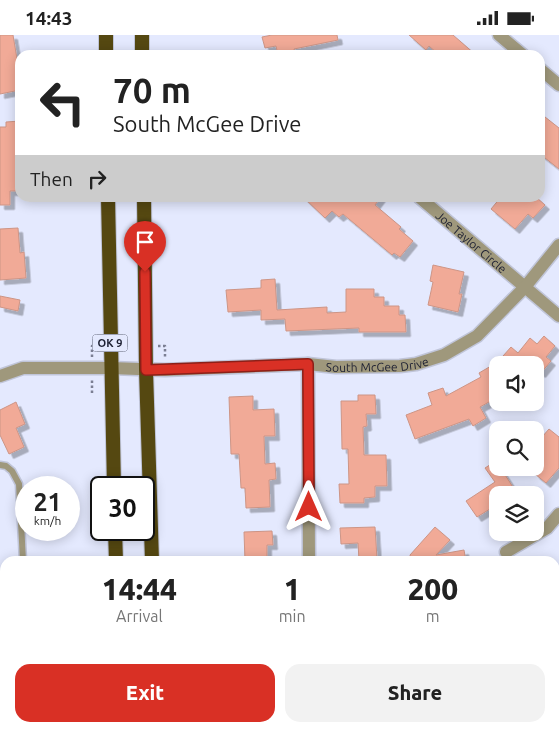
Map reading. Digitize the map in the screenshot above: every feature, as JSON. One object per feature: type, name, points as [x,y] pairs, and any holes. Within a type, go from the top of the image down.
[{"type":"highway","points":[[106,35],[106,50]]},
{"type":"highway","points":[[142,35],[142,50]]},
{"type":"highway","name":"OK 9","points":[[108,202],[114,476]]},
{"type":"highway","name":"OK 9","points":[[144,202],[146,370],[152,556]]},
{"type":"highway","points":[[115,541],[116,556]]},
{"type":"street","points":[[499,35],[517,50]]},
{"type":"street","points":[[545,73],[559,85]]},
{"type":"street","name":"Joe Taylor Circle","points":[[425,202],[559,316]]},
{"type":"street","name":"South McGee Drive","points":[[0,376],[23,368],[146,370],[308,364],[336,367],[416,364],[444,355],[477,337],[525,287],[559,245]]},
{"type":"street","points":[[308,364],[309,556]]},
{"type":"street","points":[[506,552],[547,528],[559,514]]},
{"type":"lane","points":[[0,465],[6,466],[12,471],[19,484],[23,556]]},
{"type":"path","points":[[92,346],[110,346]]},
{"type":"path","points":[[146,346],[165,346]]},
{"type":"building","points":[[0,35],[13,35],[16,50],[15,91],[0,94]]},
{"type":"building","points":[[272,35],[337,35],[338,40],[294,50],[277,50],[276,46],[265,48],[262,37]]},
{"type":"building","points":[[409,35],[453,35],[470,50],[433,50],[429,46],[426,50]]},
{"type":"building","points":[[545,117],[559,128],[559,169],[545,158]]},
{"type":"building","points":[[15,121],[15,191],[10,191],[10,205],[0,205],[0,127],[6,127],[6,122]]},
{"type":"building","points":[[308,202],[377,202],[375,205],[401,227],[399,229],[413,241],[400,257],[394,253],[392,255],[343,214],[339,217],[332,211],[325,218]]},
{"type":"building","points":[[497,202],[542,202],[545,205],[533,218],[528,214],[515,229],[491,209]]},
{"type":"building","points":[[18,228],[20,253],[24,252],[26,278],[0,280],[0,229]]},
{"type":"building","points":[[433,265],[464,272],[459,294],[462,294],[458,312],[428,305],[433,282],[430,281]]},
{"type":"building","points":[[275,279],[277,310],[327,307],[327,313],[346,312],[346,289],[374,289],[374,297],[384,297],[384,306],[399,306],[399,315],[405,315],[406,332],[359,332],[359,328],[286,331],[285,319],[261,320],[261,310],[228,312],[226,290],[261,288],[261,280]]},
{"type":"building","points":[[0,296],[20,300],[18,311],[0,307]]},
{"type":"building","points":[[544,336],[555,346],[546,357],[551,361],[544,369],[544,356],[503,356],[511,347],[518,353],[530,338],[537,344]]},
{"type":"building","points":[[489,367],[489,402],[480,407],[486,418],[473,426],[469,419],[415,439],[406,415],[432,405],[428,393],[443,388],[446,396],[481,377],[479,373]]},
{"type":"building","points":[[358,395],[375,395],[376,414],[366,414],[367,426],[363,427],[364,455],[386,455],[387,486],[375,486],[375,497],[364,498],[364,503],[340,503],[339,484],[349,484],[348,449],[342,449],[341,401],[358,401]]},
{"type":"building","points":[[253,396],[253,410],[274,409],[275,436],[264,436],[265,464],[275,463],[276,479],[269,480],[270,507],[246,508],[245,488],[241,488],[239,454],[231,454],[229,397]]},
{"type":"building","points":[[16,402],[25,424],[16,428],[24,447],[9,454],[0,435],[0,410]]},
{"type":"building","points":[[549,429],[559,437],[559,468],[546,483],[537,476],[544,476],[544,435]]},
{"type":"building","points":[[489,465],[489,474],[485,468]]},
{"type":"building","points":[[491,476],[506,476],[512,486],[489,486],[489,510],[477,517],[466,501],[495,482]]},
{"type":"building","points":[[375,527],[377,556],[359,556],[358,543],[341,544],[340,528]]},
{"type":"building","points":[[435,527],[450,540],[436,555],[464,550],[465,556],[410,556]]},
{"type":"building","points":[[272,531],[273,545],[267,545],[267,556],[245,556],[244,532]]},
{"type":"route","points":[[145,272],[146,370],[308,364],[309,507]]}]
